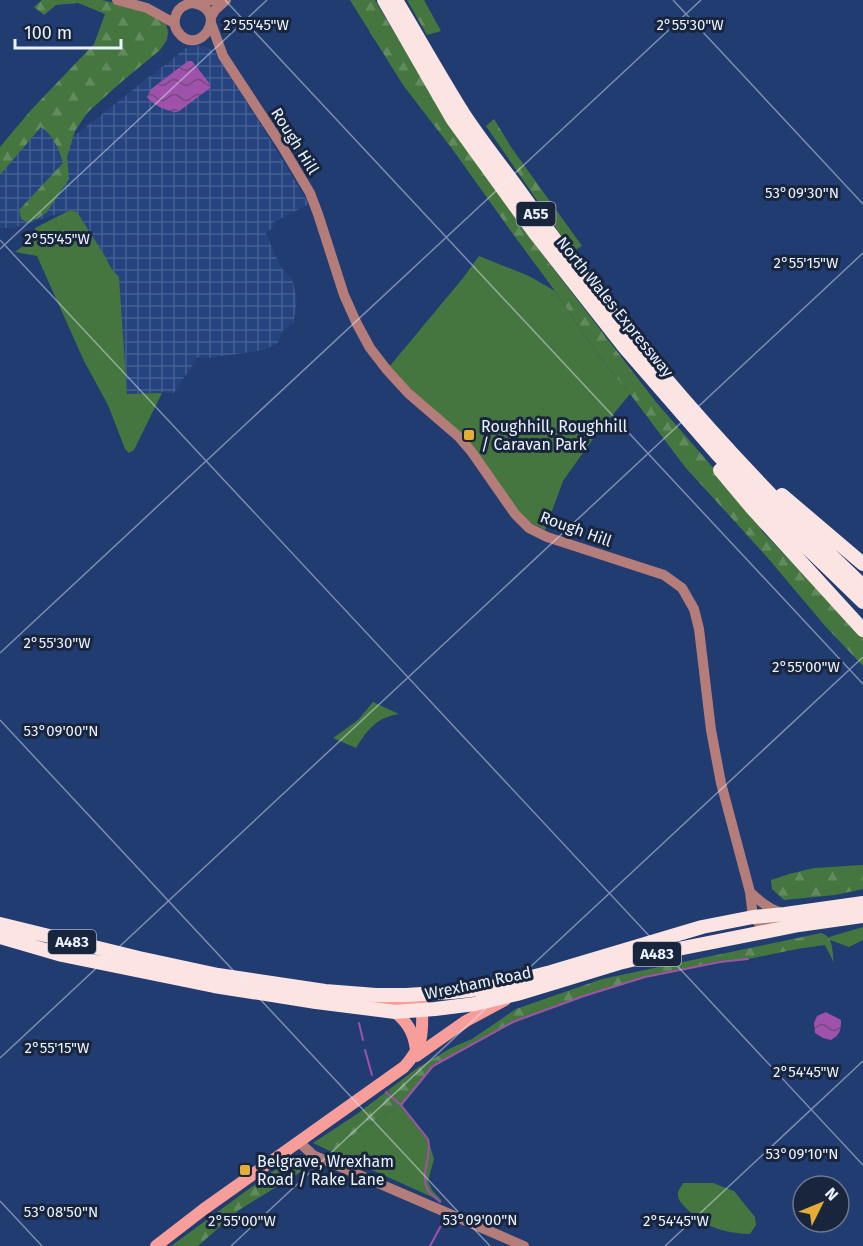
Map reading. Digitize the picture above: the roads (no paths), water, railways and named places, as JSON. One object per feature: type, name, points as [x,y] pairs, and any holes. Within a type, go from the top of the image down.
[{"type":"highway","name":"North Wales Expressway","points":[[384,0],[453,120],[534,232],[625,348],[717,454],[799,540],[863,602]]},
{"type":"highway","name":"North Wales Expressway","points":[[396,0],[464,114],[543,225],[610,312],[718,440],[810,536],[863,586]]},
{"type":"highway","points":[[625,348],[681,425],[751,507],[863,630]]},
{"type":"highway","points":[[696,413],[767,482],[863,564]]},
{"type":"highway","name":"Wrexham Road","points":[[422,1003],[519,981],[702,927],[753,917],[863,903]]},
{"type":"highway","name":"Wrexham Road","points":[[422,1003],[475,1004],[673,950],[863,916]]},
{"type":"highway","name":"A483","points":[[0,924],[219,975],[422,1003]]},
{"type":"highway","name":"A483","points":[[0,937],[62,955],[214,986],[316,1002],[395,1012],[422,1003]]},
{"type":"main road","points":[[156,1246],[204,1209],[394,1075],[414,1055],[466,1021],[517,994]]},
{"type":"main road","name":"Wrexham Road","points":[[414,1055],[422,1036],[422,1003]]},
{"type":"main road","points":[[395,1012],[409,1026],[413,1034],[414,1055]]},
{"type":"street","points":[[117,0],[147,8],[174,23]]},
{"type":"street","points":[[213,0],[186,4],[181,7],[174,23],[176,30],[183,37],[197,39],[207,33],[215,10],[226,0]]},
{"type":"street","points":[[192,3],[204,7],[211,20]]},
{"type":"street","points":[[147,8],[181,7]]},
{"type":"street","name":"Rough Hill","points":[[211,20],[223,56],[306,186],[318,214],[344,295],[370,348],[387,370],[408,393],[459,437],[514,514],[529,528],[547,537],[664,576],[682,588],[694,609],[699,629],[711,730],[719,773],[750,892],[753,917]]},
{"type":"street","name":"Rough Hill","points":[[197,39],[211,46],[223,56]]},
{"type":"street","points":[[750,892],[772,910],[785,914]]},
{"type":"street","points":[[753,917],[765,925],[799,926]]},
{"type":"street","points":[[299,1142],[313,1155],[524,1246]]},
{"type":"water","points":[[188,61],[192,61],[210,84],[210,88],[178,112],[165,109],[147,97],[151,89]]},
{"type":"water","points":[[826,1012],[841,1020],[839,1032],[831,1040],[815,1033],[814,1023],[817,1016]]},
{"type":"waterway","points":[[401,1105],[433,1066],[513,1022],[645,977],[720,962],[748,959]]},
{"type":"waterway","points":[[359,1023],[363,1040]]},
{"type":"waterway","points":[[365,1050],[372,1075]]},
{"type":"waterway","points":[[386,1092],[401,1105],[428,1139],[426,1186],[440,1202]]},
{"type":"waterway","points":[[430,1246],[443,1222]]},
{"type":"place","name":"Roughhill, Roughhill / Caravan Park","points":[[469,435]]},
{"type":"place","name":"Belgrave, Wrexham Road / Rake Lane","points":[[245,1170]]}]
